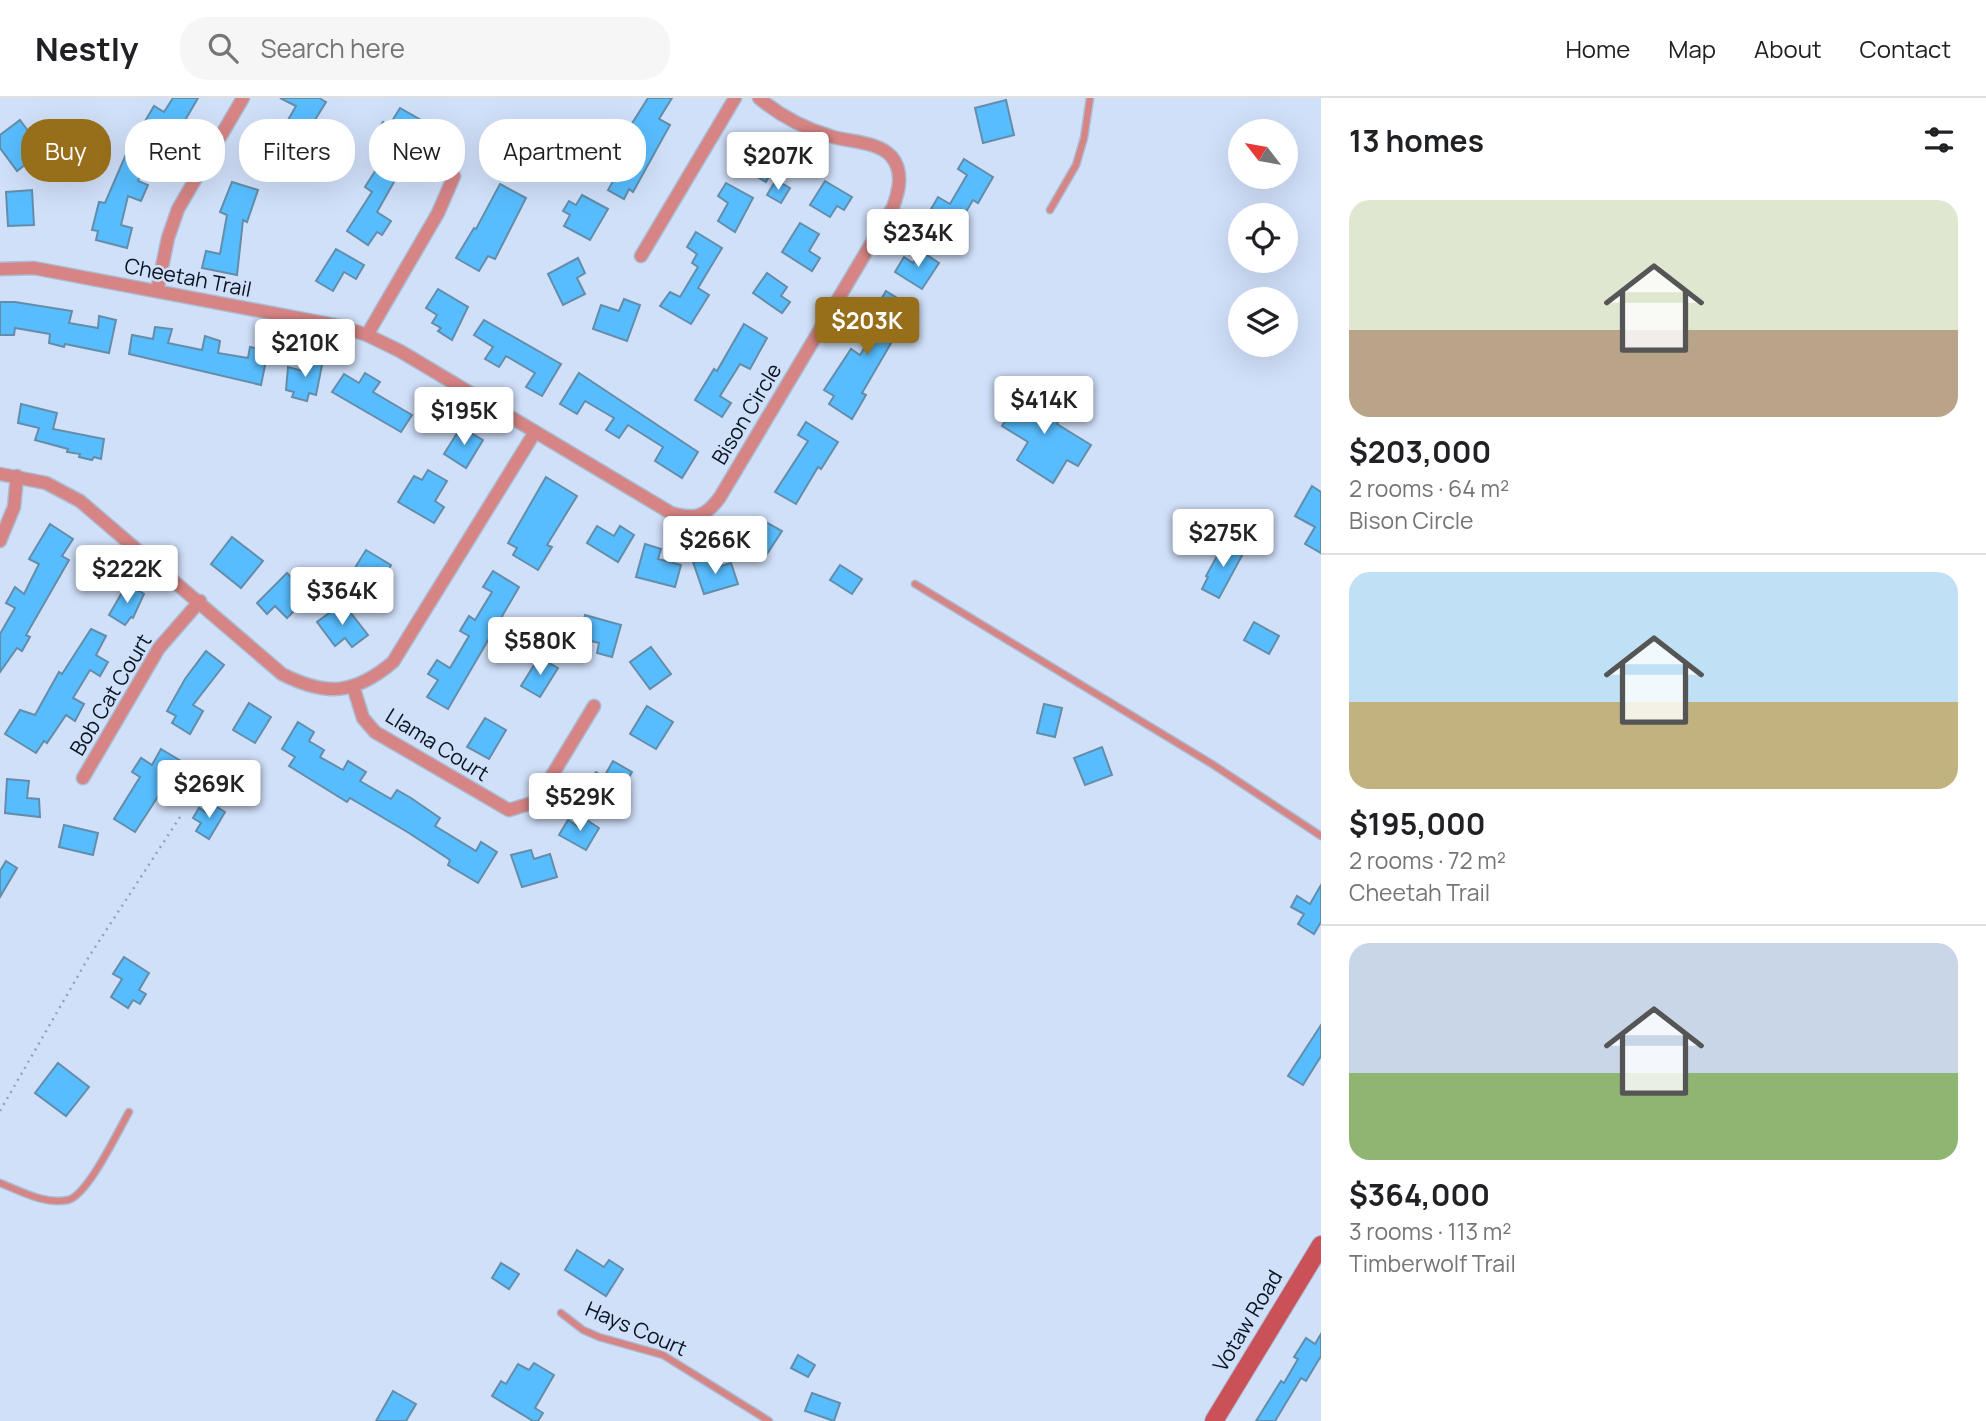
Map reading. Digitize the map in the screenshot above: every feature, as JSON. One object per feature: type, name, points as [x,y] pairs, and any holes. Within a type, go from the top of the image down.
[{"type":"street","points":[[157,291],[168,238],[178,209],[243,98]]},
{"type":"street","points":[[641,256],[735,98]]},
{"type":"street","name":"Bison Circle","points":[[696,517],[705,514],[720,497],[886,219],[900,188],[898,171],[891,156],[881,149],[830,136],[798,123],[759,98]]},
{"type":"street","points":[[367,335],[439,213],[452,182]]},
{"type":"street","name":"Cheetah Trail","points":[[0,269],[34,268],[340,326],[367,335],[400,351],[671,513],[696,517]]},
{"type":"street","points":[[0,474],[46,483],[80,501],[200,601],[282,674],[306,686],[329,691],[353,686],[384,669],[408,642],[535,432]]},
{"type":"street","points":[[0,541],[14,507],[17,476]]},
{"type":"street","name":"Bob Cat Court","points":[[83,778],[159,648],[200,601]]},
{"type":"street","name":"Llama Court","points":[[353,686],[363,719],[374,732],[509,810],[520,809],[532,803],[542,792],[594,706]]},
{"type":"street","name":"Votaw Road","points":[[1214,1421],[1321,1245]]},
{"type":"lane","points":[[1050,210],[1076,165],[1084,138],[1090,98]]},
{"type":"lane","points":[[915,584],[1212,764],[1321,836]]},
{"type":"lane","points":[[0,1183],[48,1201],[70,1200],[86,1186],[129,1112]]},
{"type":"lane","name":"Hays Court","points":[[561,1312],[583,1330],[599,1337],[663,1355],[769,1421]]},
{"type":"path","points":[[0,1111],[90,955],[182,814]]},
{"type":"building","points":[[173,98],[198,98],[186,119],[146,119],[154,106],[164,112]]},
{"type":"building","points":[[280,98],[319,98],[326,102],[315,119],[289,119],[296,106]]},
{"type":"building","points":[[648,98],[672,98],[659,119],[670,125],[646,168],[646,119],[635,119]]},
{"type":"building","points":[[1006,100],[1014,135],[983,143],[975,108]]},
{"type":"building","points":[[400,108],[419,119],[393,119]]},
{"type":"building","points":[[21,121],[21,168],[17,171],[0,148],[0,135]]},
{"type":"building","points":[[766,143],[782,151],[766,182],[736,165],[744,153],[755,160]]},
{"type":"building","points":[[125,157],[125,182],[148,185],[141,201],[128,196],[121,225],[132,228],[127,248],[96,240],[98,231],[92,230],[99,202],[105,203]]},
{"type":"building","points":[[964,159],[993,177],[978,203],[973,200],[948,242],[929,230],[938,216],[930,211],[938,197],[950,204],[967,175],[958,169]]},
{"type":"building","points":[[776,180],[790,188],[781,203],[767,195]]},
{"type":"building","points":[[369,181],[394,182],[377,212],[391,221],[382,235],[377,232],[368,245],[347,231],[372,192],[365,187]]},
{"type":"building","points":[[825,181],[852,197],[844,210],[837,206],[830,217],[810,205]]},
{"type":"building","points":[[232,182],[258,190],[247,222],[243,220],[237,275],[202,268],[206,251],[220,254],[227,215],[220,212]]},
{"type":"building","points":[[612,182],[639,182],[633,192],[629,189],[624,199],[608,190]]},
{"type":"building","points":[[726,183],[753,198],[735,232],[718,221],[728,203],[718,196]]},
{"type":"building","points":[[500,184],[526,198],[495,259],[488,256],[479,271],[456,258],[474,228],[476,229]]},
{"type":"building","points":[[32,190],[34,225],[8,226],[6,192]]},
{"type":"building","points":[[582,195],[608,209],[590,240],[564,226],[570,215],[563,211],[569,201],[576,205]]},
{"type":"building","points":[[800,223],[819,234],[809,251],[820,258],[812,271],[782,252]]},
{"type":"building","points":[[696,232],[722,248],[698,288],[709,295],[691,324],[660,306],[670,292],[680,297],[698,267],[692,263],[697,254],[687,247]]},
{"type":"building","points":[[336,249],[364,265],[356,279],[344,272],[333,291],[316,281]]},
{"type":"building","points":[[921,251],[939,263],[922,289],[895,272],[904,257],[913,263]]},
{"type":"building","points":[[578,258],[585,273],[577,278],[585,294],[563,305],[548,274]]},
{"type":"building","points":[[767,273],[787,287],[781,296],[790,302],[782,313],[753,293]]},
{"type":"building","points":[[438,289],[468,307],[452,340],[438,331],[441,328],[432,323],[437,315],[426,308]]},
{"type":"building","points":[[886,291],[912,307],[862,393],[866,395],[852,419],[829,404],[834,396],[824,390],[851,349],[860,355],[879,324],[870,318]]},
{"type":"building","points":[[624,299],[640,305],[627,341],[593,329],[601,305],[619,311]]},
{"type":"building","points":[[0,302],[72,311],[69,323],[98,328],[99,316],[116,320],[109,353],[65,344],[64,347],[49,343],[50,334],[15,328],[14,335],[0,335]]},
{"type":"building","points":[[484,320],[561,364],[542,396],[526,387],[535,373],[506,356],[499,367],[485,359],[493,347],[474,335]]},
{"type":"building","points":[[744,324],[767,338],[750,369],[740,364],[720,396],[731,403],[722,417],[695,400],[714,369],[717,371]]},
{"type":"building","points":[[155,327],[172,329],[168,343],[202,350],[205,336],[220,341],[218,353],[248,358],[250,347],[268,351],[261,385],[129,354],[132,335],[153,339]]},
{"type":"building","points":[[306,357],[323,360],[316,395],[309,393],[307,401],[292,397],[294,392],[286,390],[288,367],[303,371]]},
{"type":"building","points":[[365,373],[380,382],[373,392],[412,415],[401,432],[332,392],[344,374],[359,383]]},
{"type":"building","points":[[579,373],[698,452],[682,478],[655,461],[663,447],[628,425],[619,438],[606,430],[614,418],[585,401],[577,414],[560,404]]},
{"type":"building","points":[[1027,386],[1064,412],[1057,424],[1091,445],[1078,466],[1067,460],[1053,483],[1017,460],[1028,442],[1002,426]]},
{"type":"building","points":[[21,404],[57,413],[53,429],[104,439],[101,459],[79,457],[80,454],[67,452],[68,449],[35,440],[39,428],[18,423]]},
{"type":"building","points":[[806,422],[838,442],[821,469],[818,467],[796,504],[775,492],[808,441],[798,435]]},
{"type":"building","points":[[461,427],[483,440],[466,468],[444,454]]},
{"type":"building","points":[[428,470],[447,481],[435,501],[444,507],[434,523],[398,502],[414,476],[422,480]]},
{"type":"building","points":[[546,477],[577,496],[547,545],[552,547],[538,570],[513,555],[517,548],[508,543]]},
{"type":"building","points":[[1312,486],[1321,492],[1321,553],[1305,544],[1315,527],[1295,516]]},
{"type":"building","points":[[762,520],[782,531],[765,557],[746,546]]},
{"type":"building","points":[[50,524],[73,539],[62,556],[69,560],[26,635],[30,637],[22,651],[17,648],[0,672],[0,634],[15,608],[6,603],[15,587],[24,594],[39,564],[29,559]]},
{"type":"building","points":[[597,526],[614,536],[620,526],[634,535],[618,562],[587,543]]},
{"type":"building","points":[[232,537],[263,561],[241,588],[211,564]]},
{"type":"building","points":[[1226,540],[1245,550],[1219,598],[1202,589],[1208,577],[1206,576]]},
{"type":"building","points":[[645,544],[661,549],[658,559],[681,565],[675,587],[636,577]]},
{"type":"building","points":[[366,550],[391,565],[383,579],[392,584],[382,600],[348,579]]},
{"type":"building","points":[[711,557],[714,568],[731,563],[738,584],[704,594],[693,562]]},
{"type":"building","points":[[840,565],[862,579],[852,594],[830,580]]},
{"type":"building","points":[[493,571],[519,587],[448,709],[427,697],[438,680],[428,674],[437,660],[450,668],[469,636],[460,631],[469,616],[475,620],[492,592],[483,587]]},
{"type":"building","points":[[287,573],[302,588],[297,593],[304,601],[287,618],[275,606],[267,614],[257,603]]},
{"type":"building","points":[[127,584],[144,594],[133,618],[125,625],[109,615]]},
{"type":"building","points":[[343,603],[368,635],[352,647],[345,638],[335,646],[317,622]]},
{"type":"building","points":[[585,615],[621,625],[612,657],[597,653],[599,643],[579,638]]},
{"type":"building","points":[[1254,622],[1279,636],[1269,654],[1244,640]]},
{"type":"building","points":[[91,629],[106,636],[96,655],[108,662],[100,676],[90,670],[73,698],[84,704],[75,721],[66,715],[47,743],[44,741],[36,753],[5,734],[20,710],[35,715],[59,672],[62,674]]},
{"type":"building","points":[[651,647],[671,674],[650,689],[630,662]]},
{"type":"building","points":[[206,651],[224,665],[193,705],[203,711],[190,734],[172,723],[176,716],[167,711],[185,679]]},
{"type":"building","points":[[539,657],[558,668],[540,697],[521,686]]},
{"type":"building","points":[[249,703],[271,717],[255,743],[233,730]]},
{"type":"building","points":[[1044,704],[1062,708],[1055,737],[1037,733]]},
{"type":"building","points":[[647,706],[673,722],[656,749],[630,734]]},
{"type":"building","points":[[485,718],[506,730],[489,759],[467,747]]},
{"type":"building","points":[[298,722],[314,732],[309,741],[324,750],[320,757],[343,770],[348,761],[366,772],[360,781],[391,799],[397,790],[440,818],[435,826],[476,851],[481,842],[497,852],[478,883],[448,865],[450,860],[409,833],[350,798],[347,802],[289,766],[295,757],[282,749]]},
{"type":"building","points":[[1102,747],[1112,775],[1085,785],[1074,758]]},
{"type":"building","points":[[161,749],[181,761],[135,832],[114,819],[140,777],[132,772],[141,758],[152,765]]},
{"type":"building","points":[[613,761],[632,772],[614,802],[587,786],[596,772],[604,777]]},
{"type":"building","points":[[7,779],[29,781],[27,798],[39,799],[40,817],[5,813]]},
{"type":"building","points":[[212,804],[225,812],[209,839],[196,831],[201,823],[193,818],[199,808],[207,813]]},
{"type":"building","points":[[582,817],[599,828],[586,850],[559,835],[568,820],[577,826]]},
{"type":"building","points":[[64,825],[98,833],[93,855],[59,847]]},
{"type":"building","points":[[531,850],[534,859],[550,854],[557,877],[522,887],[511,855]]},
{"type":"building","points":[[6,861],[17,868],[0,897],[0,871]]},
{"type":"building","points":[[1321,885],[1321,922],[1314,934],[1298,924],[1304,914],[1291,907],[1297,896],[1310,904]]},
{"type":"building","points":[[124,957],[149,973],[139,990],[146,994],[140,1004],[133,1000],[128,1008],[111,997],[122,979],[113,974]]},
{"type":"building","points":[[1321,1025],[1321,1056],[1303,1085],[1288,1076]]},
{"type":"building","points":[[58,1063],[89,1087],[66,1116],[35,1093]]},
{"type":"building","points":[[577,1250],[604,1267],[609,1260],[623,1269],[606,1296],[565,1270]]},
{"type":"building","points":[[501,1263],[519,1274],[509,1289],[492,1278]]},
{"type":"building","points":[[1321,1334],[1321,1356],[1306,1381],[1301,1378],[1275,1421],[1256,1421],[1281,1381],[1284,1383],[1298,1359],[1294,1357],[1306,1338],[1315,1344]]},
{"type":"building","points":[[798,1355],[815,1365],[808,1377],[791,1368]]},
{"type":"building","points":[[534,1363],[554,1375],[535,1408],[543,1413],[538,1421],[533,1421],[492,1396],[501,1381],[506,1384],[518,1364],[529,1370]]},
{"type":"building","points":[[393,1391],[416,1404],[406,1421],[376,1421]]},
{"type":"building","points":[[812,1393],[840,1403],[834,1421],[805,1411]]}]
